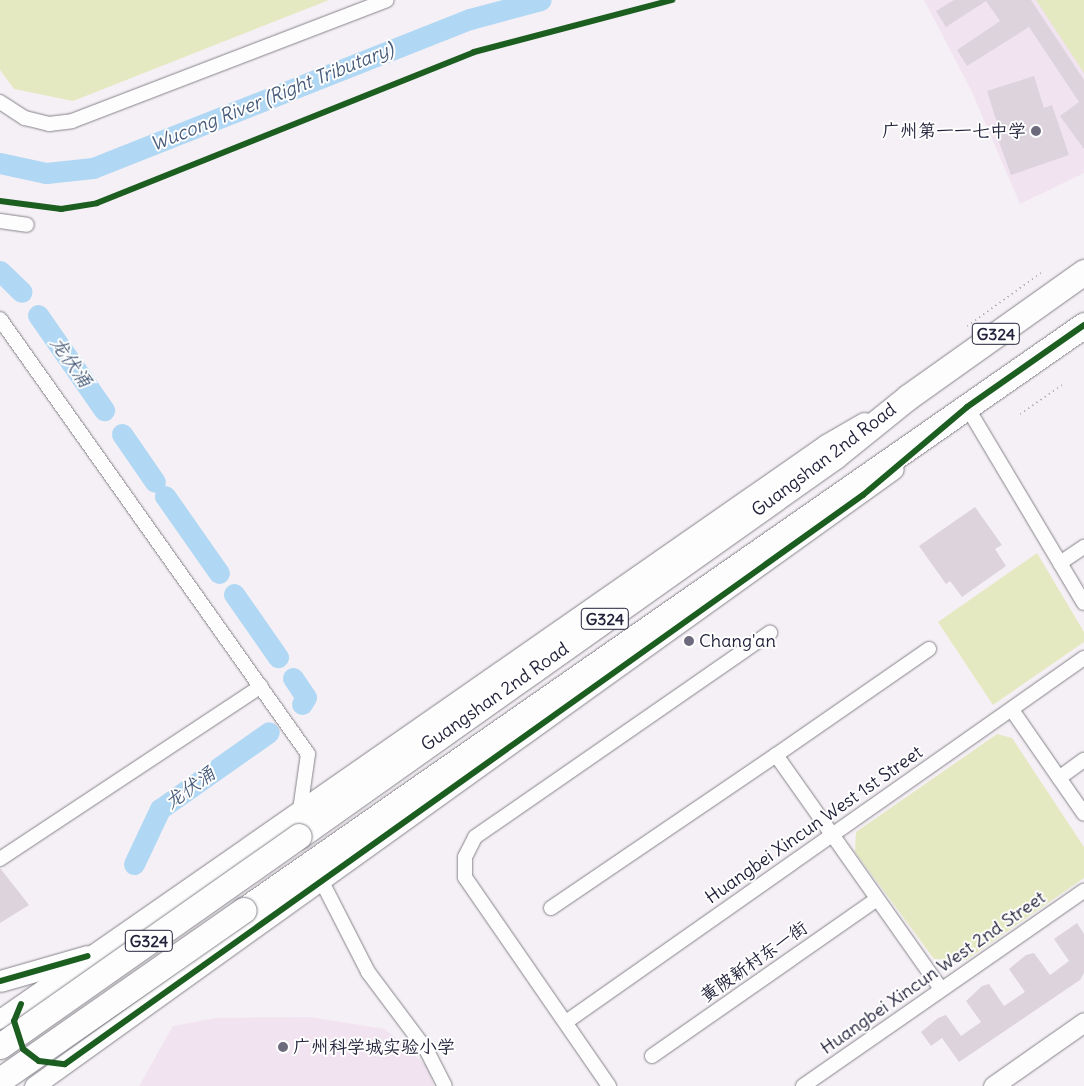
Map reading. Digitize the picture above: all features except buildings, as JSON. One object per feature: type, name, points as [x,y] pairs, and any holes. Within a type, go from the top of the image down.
[{"type":"highway","name":"Guangshan 2nd Road","points":[[0,1046],[835,456],[908,397],[1084,272]]},
{"type":"highway","name":"Guangshan 2nd Road","points":[[0,1080],[1084,325]]},
{"type":"main road","points":[[0,981],[88,956]]},
{"type":"street","points":[[0,102],[25,118],[49,124],[72,121],[387,0]]},
{"type":"street","points":[[0,221],[27,225]]},
{"type":"street","points":[[0,319],[308,754],[300,810]]},
{"type":"street","points":[[0,1018],[826,444],[908,397]]},
{"type":"street","points":[[34,1086],[320,878],[863,495],[967,407],[1084,603]]},
{"type":"street","points":[[1060,563],[1084,547]]},
{"type":"street","points":[[609,1086],[465,877],[464,857],[475,837],[770,632]]},
{"type":"street","points":[[551,908],[929,649]]},
{"type":"street","name":"Huangbei Xincun West 1st Street","points":[[566,1022],[1084,658]]},
{"type":"street","points":[[0,860],[261,686]]},
{"type":"street","points":[[1012,710],[1084,814]]},
{"type":"street","points":[[776,755],[834,834],[877,899],[941,989]]},
{"type":"street","points":[[1059,778],[1084,760]]},
{"type":"street","points":[[320,878],[368,972],[426,1051],[445,1086]]},
{"type":"street","name":"Huangbei Xincun West 2nd Street","points":[[803,1086],[1084,891]]},
{"type":"street","name":"黄陂新村东一街","points":[[652,1056],[877,899]]},
{"type":"street","points":[[21,1004],[14,1029],[23,1049],[39,1061],[65,1064]]},
{"type":"street","points":[[993,1086],[1084,1022]]},
{"type":"path","points":[[967,326],[1044,271]]},
{"type":"path","points":[[1020,414],[1064,384]]},
{"type":"shaded area","name":"广州第一一七中学","points":[[924,0],[1084,0],[1084,173],[1020,204],[971,90]]},
{"type":"shaded area","name":"广州科学城实验小学","points":[[310,1017],[385,1029],[427,1066],[434,1086],[139,1086],[173,1026],[216,1018]]},
{"type":"green space","points":[[0,0],[329,0],[73,101],[14,89],[0,70]]},
{"type":"green space","points":[[1036,0],[1084,0],[1084,73]]},
{"type":"green space","points":[[1037,553],[1084,632],[1084,642],[993,705],[938,622]]},
{"type":"green space","points":[[997,734],[1012,738],[1084,847],[1084,878],[966,960],[934,959],[855,852],[856,832]]},
{"type":"waterway","name":"Wucong River (Right Tributary)","points":[[0,163],[46,173],[93,168],[470,19],[541,0]]},
{"type":"waterway","name":"龙伏涌","points":[[0,271],[22,292]]},
{"type":"waterway","name":"龙伏涌","points":[[38,315],[104,410]]},
{"type":"waterway","name":"龙伏涌","points":[[122,434],[155,482]]},
{"type":"waterway","name":"龙伏涌","points":[[165,496],[219,573]]},
{"type":"waterway","name":"龙伏涌","points":[[234,594],[278,657]]},
{"type":"waterway","name":"龙伏涌","points":[[293,678],[306,697],[302,704]]},
{"type":"waterway","name":"龙伏涌","points":[[134,864],[160,809],[269,732]]},
{"type":"cycle path","points":[[0,201],[61,209],[97,203],[474,52],[672,0]]},
{"type":"cycle path","points":[[21,1004],[14,1021],[23,1049],[39,1061],[65,1064],[863,495],[967,407],[1084,325]]},
{"type":"cycle path","points":[[0,981],[88,956]]},
{"type":"place","name":"广州第一一七中学","points":[[1036,131]]},
{"type":"place","name":"Chang'an","points":[[689,641]]},
{"type":"place","name":"广州科学城实验小学","points":[[283,1047]]}]
